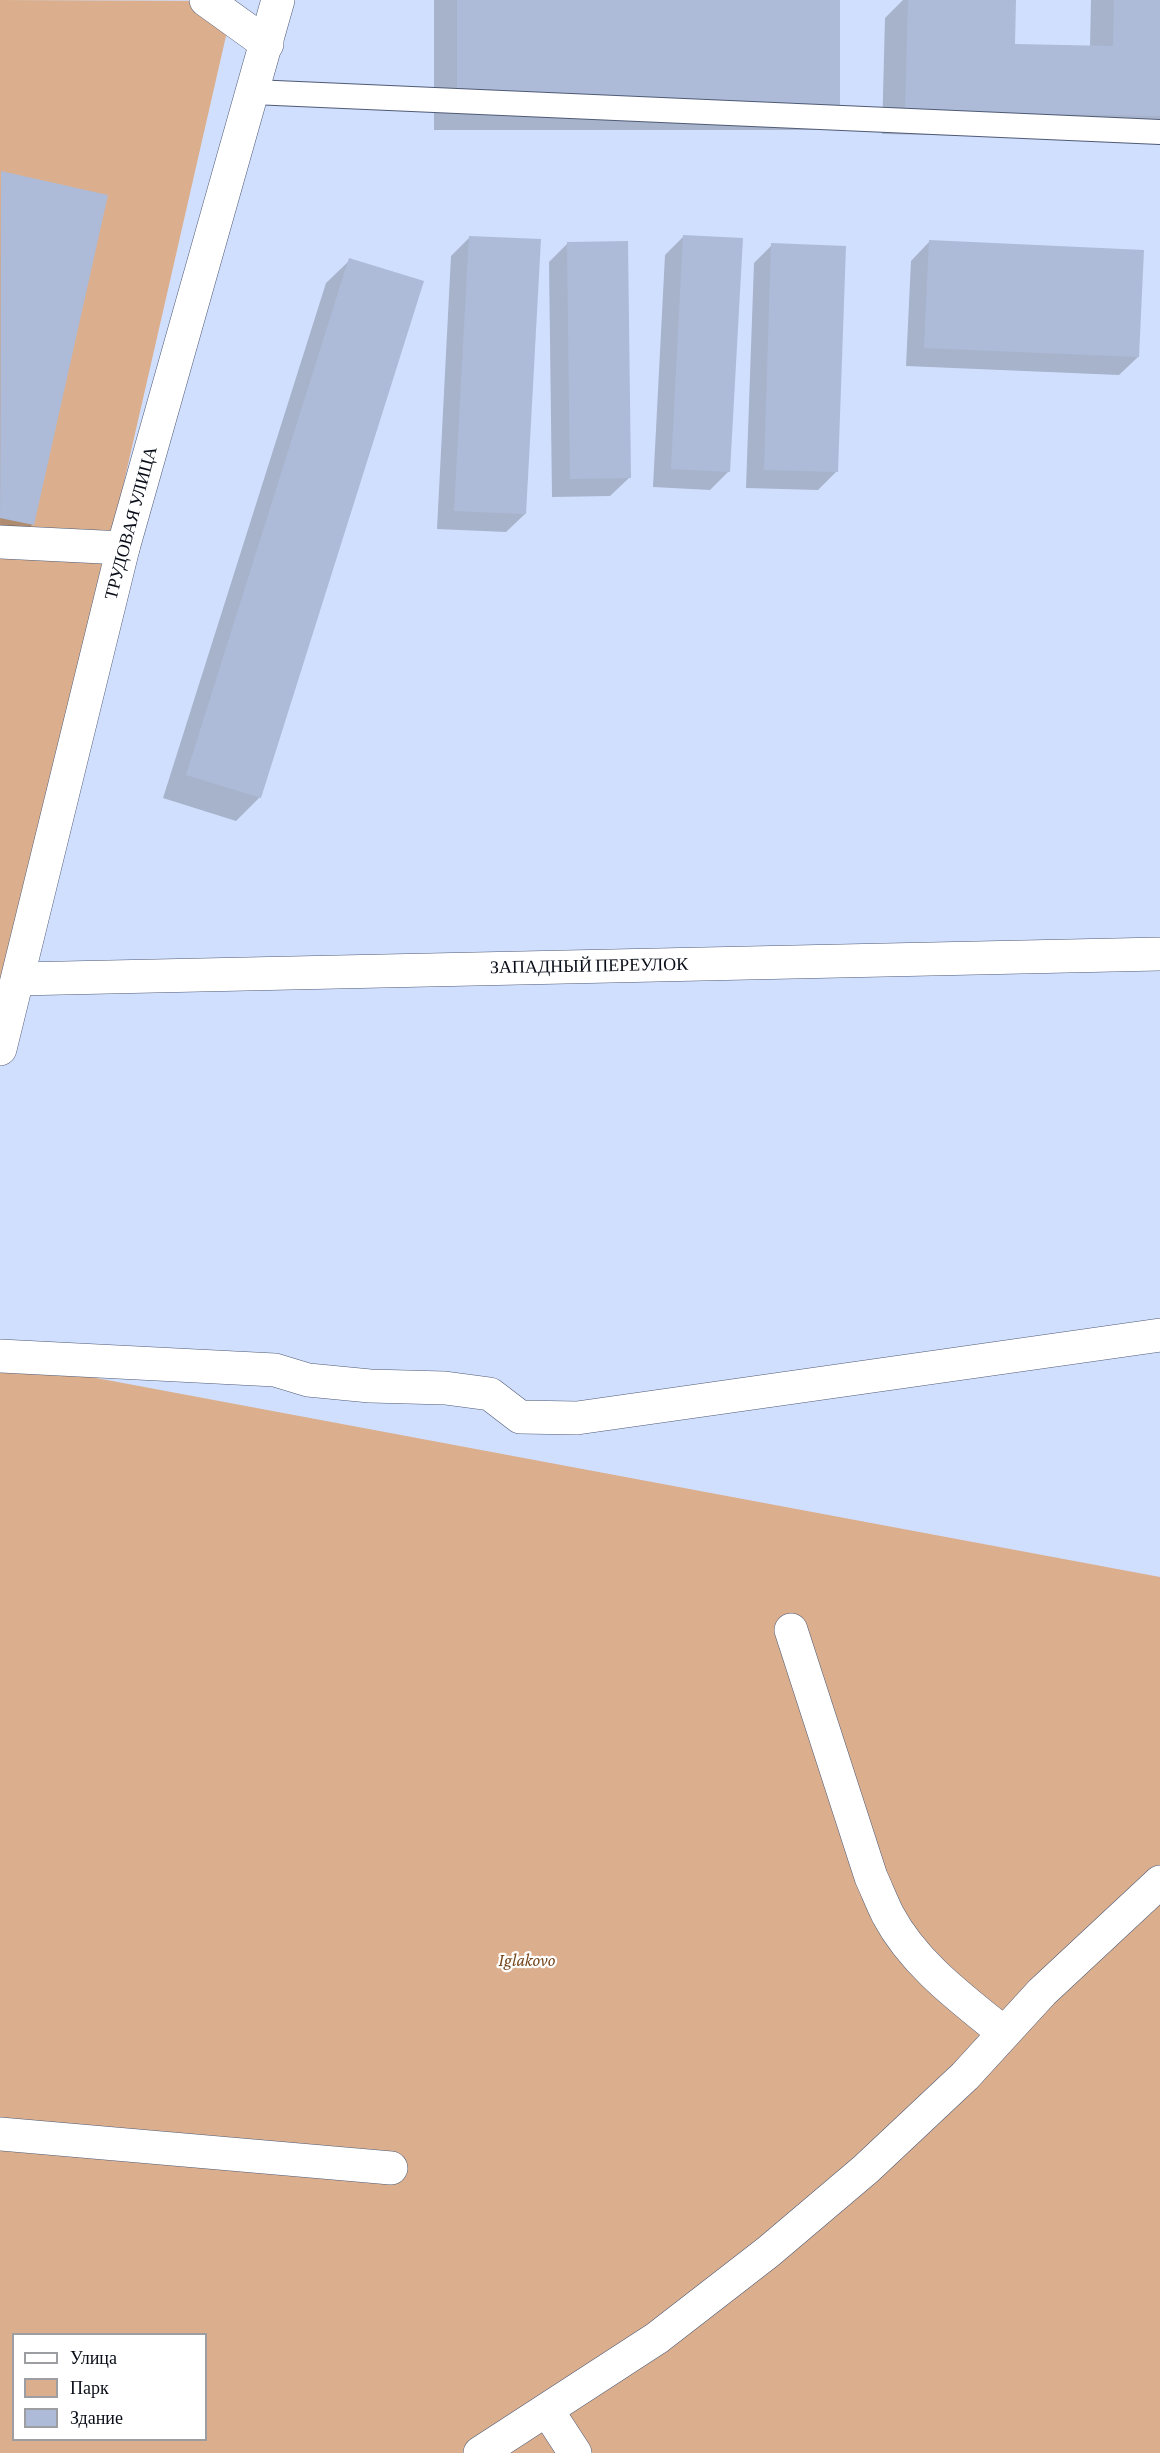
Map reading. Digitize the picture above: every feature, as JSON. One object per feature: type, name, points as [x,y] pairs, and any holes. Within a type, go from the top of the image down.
[{"type":"street","points":[[206,0],[267,44]]},
{"type":"street","name":"ТРУДОВАЯ УЛИЦА","points":[[0,1050],[123,548],[278,0]]},
{"type":"street","points":[[0,542],[123,548]]},
{"type":"street","name":"ЗАПАДНЫЙ ПЕРЕУЛОК","points":[[18,979],[1160,954]]},
{"type":"street","points":[[0,1356],[275,1370],[308,1380],[370,1386],[445,1388],[490,1394],[520,1417],[577,1418],[1160,1335]]},
{"type":"street","points":[[791,1630],[871,1877],[888,1916],[912,1949],[944,1983],[1004,2033]]},
{"type":"street","points":[[480,2453],[657,2338],[768,2252],[874,2161],[965,2076],[1042,1992],[1160,1882]]},
{"type":"street","points":[[0,2134],[391,2168]]},
{"type":"street","points":[[547,2410],[575,2453]]},
{"type":"lane","points":[[253,92],[1160,132]]},
{"type":"green space","points":[[0,0],[234,1],[0,1024]]},
{"type":"green space","name":"Iglakovo","points":[[0,1360],[1160,1577],[1160,2453],[0,2453]]},
{"type":"building","points":[[457,0],[840,0],[840,107],[457,107]]},
{"type":"building","points":[[908,0],[1016,0],[1015,44],[1113,46],[1114,0],[1160,0],[1160,116],[905,111]]},
{"type":"building","points":[[1,171],[108,195],[34,525],[0,518]]},
{"type":"building","points":[[683,235],[743,238],[730,472],[671,469]]},
{"type":"building","points":[[469,236],[541,239],[526,514],[454,511]]},
{"type":"building","points":[[929,240],[1144,250],[1139,357],[924,348]]},
{"type":"building","points":[[628,241],[631,478],[570,479],[567,242]]},
{"type":"building","points":[[771,243],[846,246],[838,472],[764,470]]},
{"type":"building","points":[[349,258],[424,281],[261,798],[186,775]]}]
